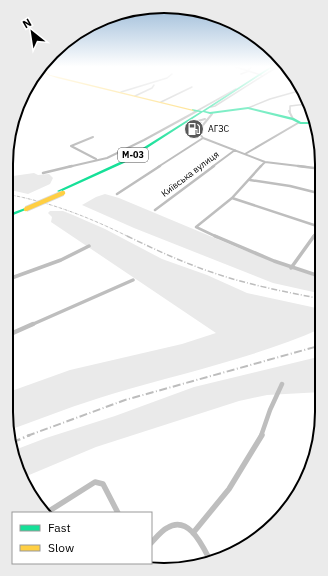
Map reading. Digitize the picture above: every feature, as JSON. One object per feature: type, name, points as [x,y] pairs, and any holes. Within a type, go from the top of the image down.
[{"type":"main road","points":[[128,94],[196,112],[203,111]]},
{"type":"main road","name":"М-03","points":[[61,192],[123,162],[203,111],[211,111],[234,94]]},
{"type":"main road","points":[[211,111],[248,108],[296,121],[309,123]]},
{"type":"main road","name":"М-03","points":[[13,211],[61,192],[126,163],[187,124],[203,111]]},
{"type":"main road","name":"М-03","points":[[13,213],[25,207]]},
{"type":"street","points":[[135,96],[140,94]]},
{"type":"street","points":[[161,102],[178,94]]},
{"type":"street","points":[[43,173],[107,158],[144,140],[227,94]]},
{"type":"street","points":[[235,94],[215,106],[200,130],[200,136],[266,162],[315,168]]},
{"type":"street","points":[[248,108],[270,99],[288,94]]},
{"type":"street","points":[[245,154],[296,121],[289,110],[290,106],[303,104]]},
{"type":"street","points":[[187,124],[206,119]]},
{"type":"street","points":[[92,137],[70,146],[97,160]]},
{"type":"street","points":[[117,194],[203,138]]},
{"type":"street","name":"Київська вулиця","points":[[155,210],[234,150]]},
{"type":"street","points":[[266,162],[232,198],[196,227],[240,248],[292,268],[315,275]]},
{"type":"street","points":[[250,180],[315,192]]},
{"type":"street","points":[[232,198],[315,224]]},
{"type":"street","points":[[292,268],[315,235]]},
{"type":"street","points":[[13,277],[60,260],[89,246]]},
{"type":"street","points":[[13,333],[133,280]]},
{"type":"street","points":[[193,533],[229,489],[264,432],[270,410],[282,384]]},
{"type":"street","points":[[49,511],[95,482],[103,484],[117,512]]},
{"type":"street","points":[[152,542],[169,526],[183,524],[193,533],[208,557]]},
{"type":"shaded area","points":[[34,173],[38,175],[49,174],[53,178],[50,184],[28,194],[13,191],[13,176]]},
{"type":"shaded area","points":[[105,194],[119,198],[241,249],[315,276],[315,292],[273,283],[134,228],[82,205]]},
{"type":"shaded area","points":[[50,211],[63,211],[73,215],[105,229],[162,259],[207,275],[247,293],[315,308],[315,331],[245,357],[99,398],[14,428],[13,390],[70,370],[182,344],[216,333],[51,222],[52,217],[48,213]]},
{"type":"shaded area","points":[[315,358],[315,392],[267,395],[239,401],[96,447],[27,476],[24,470],[18,449],[46,438],[115,416],[194,387]]},
{"type":"railway","points":[[13,195],[38,201],[69,211],[129,237]]},
{"type":"railway","points":[[127,236],[181,261],[227,277],[268,288],[315,298]]},
{"type":"railway","points":[[27,436],[125,400],[315,347]]},
{"type":"railway","points":[[16,441],[30,435]]},
{"type":"traffic: fast","points":[[59,191],[123,162],[230,94]]},
{"type":"traffic: fast","points":[[193,110],[210,113],[248,108],[293,119],[300,123],[309,123]]},
{"type":"traffic: fast","points":[[13,214],[26,209]]},
{"type":"traffic: slow","points":[[125,94],[193,110]]},
{"type":"traffic: slow","points":[[26,209],[63,193]]},
{"type":"place","name":"АГЗС","points":[[194,129]]}]
